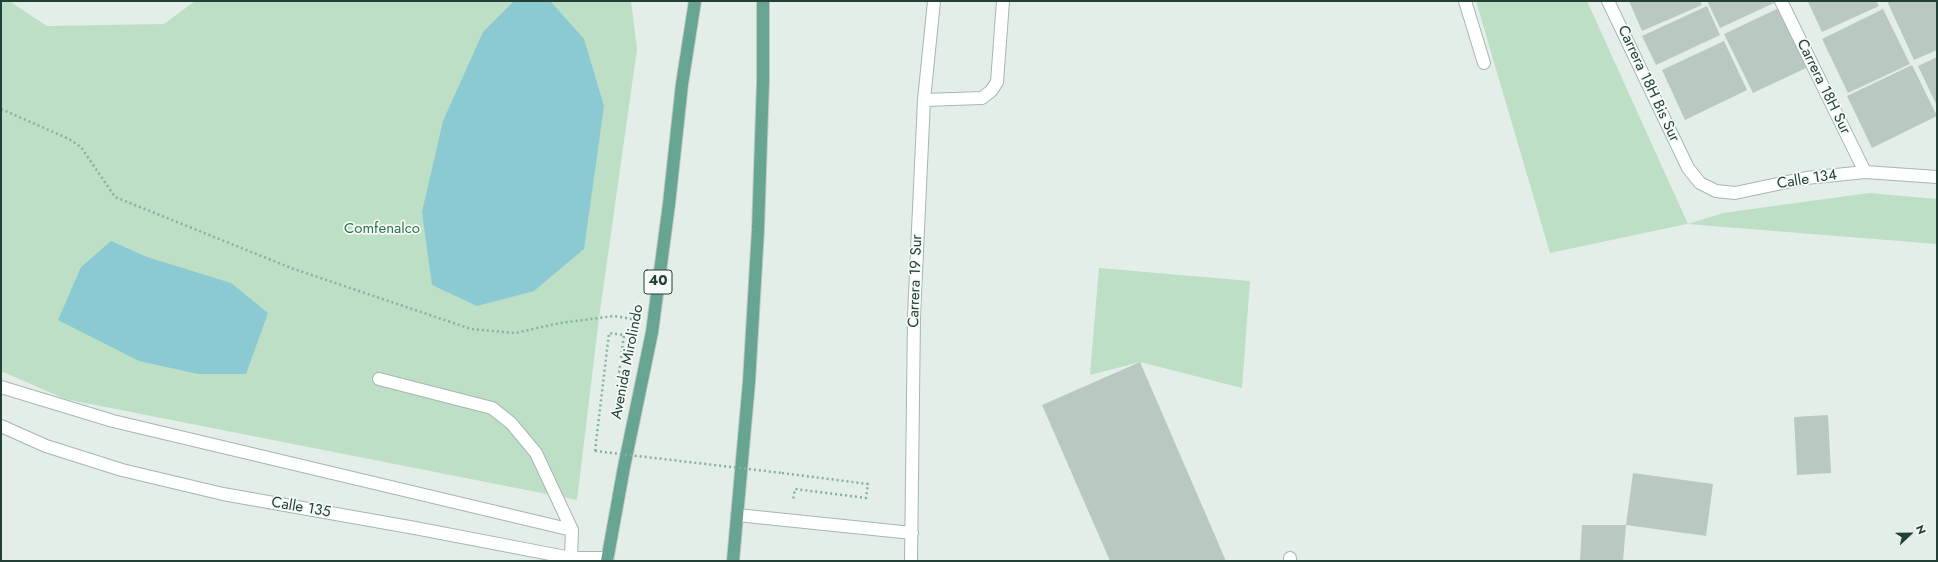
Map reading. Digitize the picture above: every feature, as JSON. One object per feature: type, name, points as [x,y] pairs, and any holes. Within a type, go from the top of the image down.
[{"type":"main road","name":"Avenida Mirolindo","points":[[607,559],[621,480],[652,332],[669,204],[682,84],[696,1]]},
{"type":"main road","points":[[733,561],[749,382],[758,230],[763,82],[763,1]]},
{"type":"street","name":"Carrera 19 Sur","points":[[911,561],[914,316],[924,100],[934,1]]},
{"type":"street","points":[[924,100],[982,98],[991,91],[997,82],[1003,1]]},
{"type":"street","points":[[1465,1],[1484,63]]},
{"type":"street","name":"Carrera 18H Bis Sur","points":[[1608,1],[1688,168]]},
{"type":"street","name":"Carrera 18H Sur","points":[[1781,1],[1865,172]]},
{"type":"street","name":"Calle 134","points":[[1688,168],[1700,183],[1716,191],[1735,193],[1806,178],[1865,172],[1937,177]]},
{"type":"street","points":[[379,379],[492,408],[511,422],[536,453],[572,530],[571,558]]},
{"type":"street","points":[[1,387],[113,422],[572,530]]},
{"type":"street","name":"Calle 135","points":[[1,426],[46,446],[122,470],[187,486],[571,558],[607,559]]},
{"type":"street","points":[[737,515],[912,533]]},
{"type":"path","points":[[1,109],[69,139],[81,147],[115,197],[291,268],[471,329],[515,333],[560,323],[614,316]]},
{"type":"path","points":[[609,333],[595,451],[868,484],[866,498],[795,489],[793,501]]},
{"type":"green space","name":"Comfenalco","points":[[1,1],[9,1],[47,26],[164,24],[195,1],[631,1],[637,49],[599,318],[577,500],[65,399],[1,371]]},
{"type":"green space","points":[[1476,1],[1587,1],[1688,224],[1723,213],[1869,193],[1937,199],[1937,244],[1687,224],[1550,253]]},
{"type":"green space","points":[[1099,268],[1250,281],[1242,388],[1140,362],[1090,375]]},
{"type":"water","points":[[514,1],[551,2],[584,39],[604,106],[584,249],[534,291],[477,306],[432,285],[422,212],[443,121],[483,32]]},
{"type":"water","points":[[111,241],[147,257],[231,283],[268,313],[246,374],[198,374],[139,361],[58,320],[81,267]]},
{"type":"building","points":[[1629,1],[1700,1],[1702,5],[1642,31]]},
{"type":"building","points":[[1707,1],[1773,1],[1774,3],[1720,28]]},
{"type":"building","points":[[1876,1],[1879,6],[1822,32],[1808,2]]},
{"type":"building","points":[[1887,1],[1937,1],[1937,50],[1914,60]]},
{"type":"building","points":[[1707,6],[1720,35],[1656,65],[1642,36]]},
{"type":"building","points":[[1779,8],[1808,67],[1753,93],[1724,34]]},
{"type":"building","points":[[1883,9],[1910,64],[1848,93],[1822,39]]},
{"type":"building","points":[[1724,41],[1747,90],[1685,120],[1662,70]]},
{"type":"building","points":[[1937,57],[1937,106],[1918,66]]},
{"type":"building","points":[[1912,65],[1937,116],[1872,148],[1847,96]]},
{"type":"building","points":[[1140,362],[1226,561],[1110,561],[1042,405]]},
{"type":"building","points":[[1828,415],[1831,473],[1797,475],[1794,417]]},
{"type":"building","points":[[1633,473],[1713,484],[1706,536],[1626,525]]},
{"type":"building","points":[[1582,525],[1626,525],[1623,561],[1580,561]]}]
